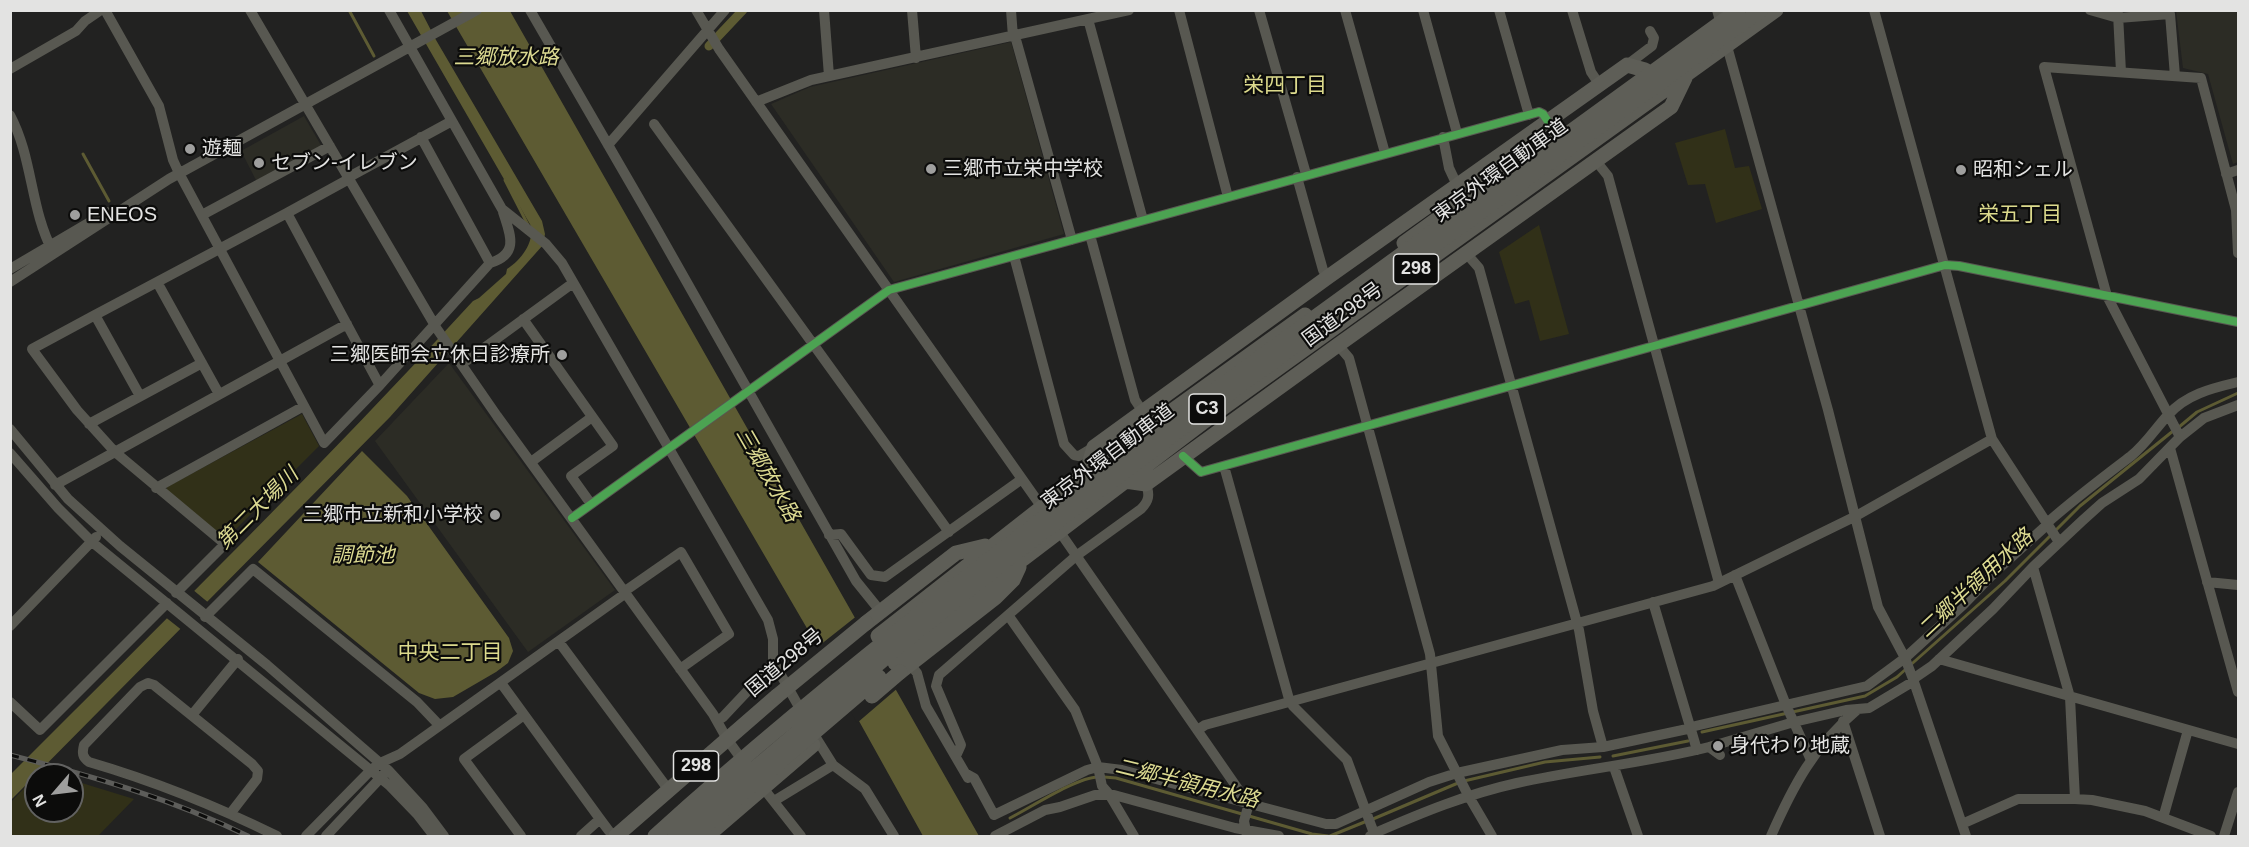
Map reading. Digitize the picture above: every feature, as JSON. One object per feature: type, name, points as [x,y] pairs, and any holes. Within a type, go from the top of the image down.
[{"type":"highway","name":"東京外環自動車道","points":[[655,837],[799,713],[1007,545],[1306,323],[1738,10]]},
{"type":"highway","name":"東京外環自動車道","points":[[675,837],[897,648],[1009,558],[1202,413],[1761,10]]},
{"type":"highway","name":"国道298号","points":[[693,837],[905,663],[996,597],[1013,580],[1023,559],[1125,481],[1776,10]]},
{"type":"highway","name":"国道298号","points":[[642,837],[703,782],[890,626],[1087,472],[1722,13]]},
{"type":"highway","name":"国道298号","points":[[1094,447],[1547,120],[1627,65]]},
{"type":"highway","points":[[1627,65],[1645,70]]},
{"type":"highway","name":"国道298号","points":[[1146,484],[1671,107],[1686,75]]},
{"type":"highway","points":[[1087,472],[1094,447]]},
{"type":"highway","points":[[1125,481],[1146,484]]},
{"type":"highway","name":"国道298号","points":[[616,836],[777,696],[956,553],[993,544]]},
{"type":"highway","name":"国道298号","points":[[707,837],[905,663]]},
{"type":"street","points":[[10,69],[76,31],[85,21],[103,10],[159,106],[173,160],[179,173],[324,443],[435,327],[490,263],[509,249],[512,241],[502,209],[412,46],[389,10]]},
{"type":"street","points":[[250,10],[435,327],[626,592],[762,788],[801,837]]},
{"type":"street","points":[[10,282],[52,250],[131,198],[477,10]]},
{"type":"street","points":[[530,10],[608,145],[744,395],[862,591],[890,626]]},
{"type":"street","points":[[696,10],[719,49],[756,102],[1199,729],[1247,805],[1246,829]]},
{"type":"street","points":[[608,145],[725,10]]},
{"type":"street","points":[[824,10],[829,76]]},
{"type":"street","points":[[912,10],[916,58]]},
{"type":"street","points":[[1011,10],[1014,37],[1072,240]]},
{"type":"street","points":[[756,102],[811,80],[1014,37],[1086,16],[1129,10]]},
{"type":"street","points":[[1179,10],[1227,196]]},
{"type":"street","points":[[1259,10],[1323,270],[1328,277]]},
{"type":"street","points":[[1345,10],[1385,153]]},
{"type":"street","points":[[1423,10],[1457,133]]},
{"type":"street","points":[[1499,10],[1529,114]]},
{"type":"street","points":[[1572,10],[1591,72],[1599,84]]},
{"type":"street","points":[[1874,10],[1992,439],[2059,542]]},
{"type":"street","points":[[2090,10],[2118,14],[2168,12],[2175,76]]},
{"type":"street","points":[[1722,13],[1727,47],[1856,516],[1878,607],[1905,658],[1966,837]]},
{"type":"street","points":[[2118,14],[2121,72]]},
{"type":"street","points":[[1086,16],[1143,220]]},
{"type":"street","points":[[1627,65],[1652,46],[1654,38],[1650,31]]},
{"type":"street","points":[[2180,437],[2107,296],[2044,67],[2201,78],[2236,210],[2238,253]]},
{"type":"street","points":[[572,518],[889,290],[1529,114],[1539,112],[1547,120]]},
{"type":"street","points":[[10,115],[20,132],[44,233],[52,250]]},
{"type":"street","points":[[178,594],[225,544],[115,452],[89,424],[32,349],[287,213],[452,121]]},
{"type":"street","points":[[654,124],[949,532]]},
{"type":"street","points":[[421,137],[490,263]]},
{"type":"street","points":[[1443,137],[1449,168],[1457,185]]},
{"type":"street","points":[[202,215],[330,146]]},
{"type":"street","points":[[1596,161],[1608,176],[1719,583]]},
{"type":"street","points":[[2226,174],[2238,170]]},
{"type":"street","points":[[502,209],[546,244],[562,263],[673,445],[768,620],[773,639],[771,666],[717,721]]},
{"type":"street","points":[[287,213],[379,384]]},
{"type":"street","points":[[1090,235],[1135,400],[1143,412]]},
{"type":"street","points":[[10,269],[52,250]]},
{"type":"street","points":[[1466,253],[1479,268],[1576,623],[1593,711],[1603,747],[1638,837]]},
{"type":"street","points":[[1014,256],[1064,444],[1074,456],[1079,456],[1094,447]]},
{"type":"street","points":[[550,266],[562,263]]},
{"type":"street","points":[[1183,456],[1201,472],[1945,266],[1959,266],[2238,322]]},
{"type":"street","points":[[157,282],[219,394]]},
{"type":"street","points":[[462,364],[573,284]]},
{"type":"street","points":[[95,315],[140,396]]},
{"type":"street","points":[[523,319],[613,446],[571,476],[591,504]]},
{"type":"street","points":[[55,485],[347,324]]},
{"type":"street","points":[[1338,345],[1349,358],[1432,663],[1436,729],[1468,795],[1492,837]]},
{"type":"street","points":[[89,424],[202,363]]},
{"type":"street","points":[[965,773],[974,778],[994,815],[1079,773],[1098,767],[1122,770],[1247,805],[1326,824],[1336,824],[1429,782],[1457,772],[1562,750],[1603,747],[1863,688],[1905,658],[2091,485],[2132,455],[2148,440],[2169,413],[2205,390],[2238,382]]},
{"type":"street","points":[[1224,466],[1290,702],[1347,760],[1373,836],[1468,795],[1546,777],[1697,750],[1794,722],[1876,704],[1923,674],[1993,609],[2059,542],[2102,503],[2139,479],[2180,437],[2204,418],[2238,405]]},
{"type":"street","points":[[156,488],[304,406]]},
{"type":"street","points":[[531,462],[592,417]]},
{"type":"street","points":[[10,429],[55,485],[102,531],[267,665],[423,808],[444,837]]},
{"type":"street","points":[[1199,729],[1205,725],[1719,583],[1856,516],[1992,439]]},
{"type":"street","points":[[2170,448],[2238,692]]},
{"type":"street","points":[[10,453],[50,500],[92,542],[238,659],[370,771]]},
{"type":"street","points":[[829,535],[841,534],[871,575],[885,577],[1022,479]]},
{"type":"street","points":[[956,756],[961,745],[958,733],[936,686],[939,675],[1076,556],[1147,503],[1149,492],[1146,484]]},
{"type":"street","points":[[10,626],[102,531]]},
{"type":"street","points":[[326,837],[383,770],[400,754],[559,642],[681,552],[729,634],[680,669]]},
{"type":"street","points":[[2033,567],[2070,697],[2075,799]]},
{"type":"street","points":[[204,615],[253,569],[417,702],[439,725]]},
{"type":"street","points":[[1735,575],[1786,705],[1810,758]]},
{"type":"street","points":[[2207,582],[2238,585]]},
{"type":"street","points":[[1653,602],[1697,750]]},
{"type":"street","points":[[10,702],[40,730],[169,604]]},
{"type":"street","points":[[1008,615],[1071,702],[1098,767],[1102,786],[1134,837]]},
{"type":"street","points":[[559,642],[668,789]]},
{"type":"street","points":[[192,715],[238,659]]},
{"type":"street","points":[[1939,659],[2238,744]]},
{"type":"street","points":[[773,661],[825,754],[833,765],[865,789],[894,837]]},
{"type":"street","points":[[905,663],[917,673],[926,706],[956,756],[998,836],[1045,810],[1095,795],[1109,794],[1279,837]]},
{"type":"street","points":[[230,814],[257,779],[258,771],[154,685],[148,683],[140,687],[84,745],[82,753],[89,762],[164,786],[277,837]]},
{"type":"street","points":[[501,683],[609,831],[616,836]]},
{"type":"street","points":[[1771,837],[1800,774],[1810,758],[1843,721],[1857,710]]},
{"type":"street","points":[[521,837],[464,759],[524,715]]},
{"type":"street","points":[[1843,721],[1880,837]]},
{"type":"street","points":[[2163,818],[2188,730]]},
{"type":"street","points":[[1709,747],[1720,755]]},
{"type":"street","points":[[774,801],[833,765]]},
{"type":"street","points":[[306,837],[370,771],[383,770]]},
{"type":"street","points":[[383,770],[434,837]]},
{"type":"street","points":[[2224,837],[2238,792]]},
{"type":"street","points":[[1962,824],[2018,799],[2075,799],[2092,800],[2145,811],[2211,837]]},
{"type":"street","points":[[581,837],[600,819]]},
{"type":"shaded area","points":[[2176,11],[2238,11],[2238,162],[2233,164],[2208,74],[2183,68]]},
{"type":"shaded area","name":"三郷市立栄中学校","points":[[1011,42],[1064,234],[894,282],[771,104],[810,87]]},
{"type":"shaded area","points":[[304,116],[322,147],[257,182],[241,151]]},
{"type":"shaded area","points":[[1725,129],[1735,168],[1749,166],[1762,209],[1716,223],[1705,184],[1688,185],[1675,143]]},
{"type":"shaded area","points":[[1539,225],[1569,334],[1540,341],[1529,300],[1515,304],[1499,252]]},
{"type":"shaded area","name":"三郷市立新和小学校","points":[[449,363],[615,590],[528,652],[375,441]]},
{"type":"shaded area","points":[[302,414],[319,446],[225,540],[166,492],[167,487]]},
{"type":"shaded area","points":[[84,784],[134,799],[98,836],[11,836],[11,802],[24,788],[24,823],[84,823]]},
{"type":"water","points":[[407,11],[421,11],[542,221],[545,234],[543,245],[390,417],[48,763],[24,763],[24,787],[11,800],[11,774],[302,481],[473,301],[506,274],[507,269],[522,256],[528,245],[531,226]]},
{"type":"water","name":"三郷放水路","points":[[447,11],[510,11],[979,836],[923,836],[815,642]]},
{"type":"water","name":"調節池","points":[[362,451],[407,496],[509,638],[513,651],[508,663],[453,697],[435,699],[419,693],[258,562]]},
{"type":"pier","points":[[192,589],[210,604],[183,631],[164,616]]},
{"type":"pier","points":[[858,615],[899,687],[857,723],[815,649]]},
{"type":"waterway","points":[[349,10],[374,56]]},
{"type":"waterway","points":[[709,46],[743,10]]},
{"type":"waterway","points":[[83,154],[109,201]]},
{"type":"waterway","points":[[505,180],[528,225]]},
{"type":"waterway","name":"二郷半領用水路","points":[[2179,427],[2197,412],[2238,393]]},
{"type":"waterway","name":"二郷半領用水路","points":[[1702,732],[1865,696],[1897,677],[2005,581],[2080,506],[2173,431]]},
{"type":"waterway","name":"二郷半領用水路","points":[[1613,756],[1688,741]]},
{"type":"waterway","name":"二郷半領用水路","points":[[1464,781],[1545,762],[1600,757]]},
{"type":"waterway","name":"二郷半領用水路","points":[[1010,818],[1066,787],[1098,777]]},
{"type":"waterway","name":"二郷半領用水路","points":[[1104,777],[1116,778],[1242,814]]},
{"type":"waterway","name":"二郷半領用水路","points":[[1373,819],[1458,783]]},
{"type":"waterway","name":"二郷半領用水路","points":[[1249,816],[1312,834],[1328,836]]},
{"type":"waterway","name":"二郷半領用水路","points":[[1330,836],[1367,821]]},
{"type":"railway","points":[[10,755],[71,771],[161,800],[248,836]]},
{"type":"cycle path","points":[[572,518],[889,290],[1539,112],[1547,120]]},
{"type":"cycle path","points":[[1183,456],[1201,472],[1945,265],[2238,322]]},
{"type":"place","name":"遊麺","points":[[190,149]]},
{"type":"place","name":"セブン-イレブン","points":[[259,163]]},
{"type":"place","name":"三郷市立栄中学校","points":[[931,169]]},
{"type":"place","name":"昭和シェル","points":[[1961,170]]},
{"type":"place","name":"ENEOS","points":[[75,215]]},
{"type":"place","name":"三郷医師会立休日診療所","points":[[562,355]]},
{"type":"place","name":"三郷市立新和小学校","points":[[495,515]]},
{"type":"place","name":"身代わり地蔵","points":[[1718,746]]},
{"type":"district","name":"栄四丁目","points":[[1285,86]]},
{"type":"district","name":"栄五丁目","points":[[2020,215]]},
{"type":"district","name":"中央二丁目","points":[[450,653]]},
{"type":"water label","name":"第二大場川","points":[[258,509]]}]
